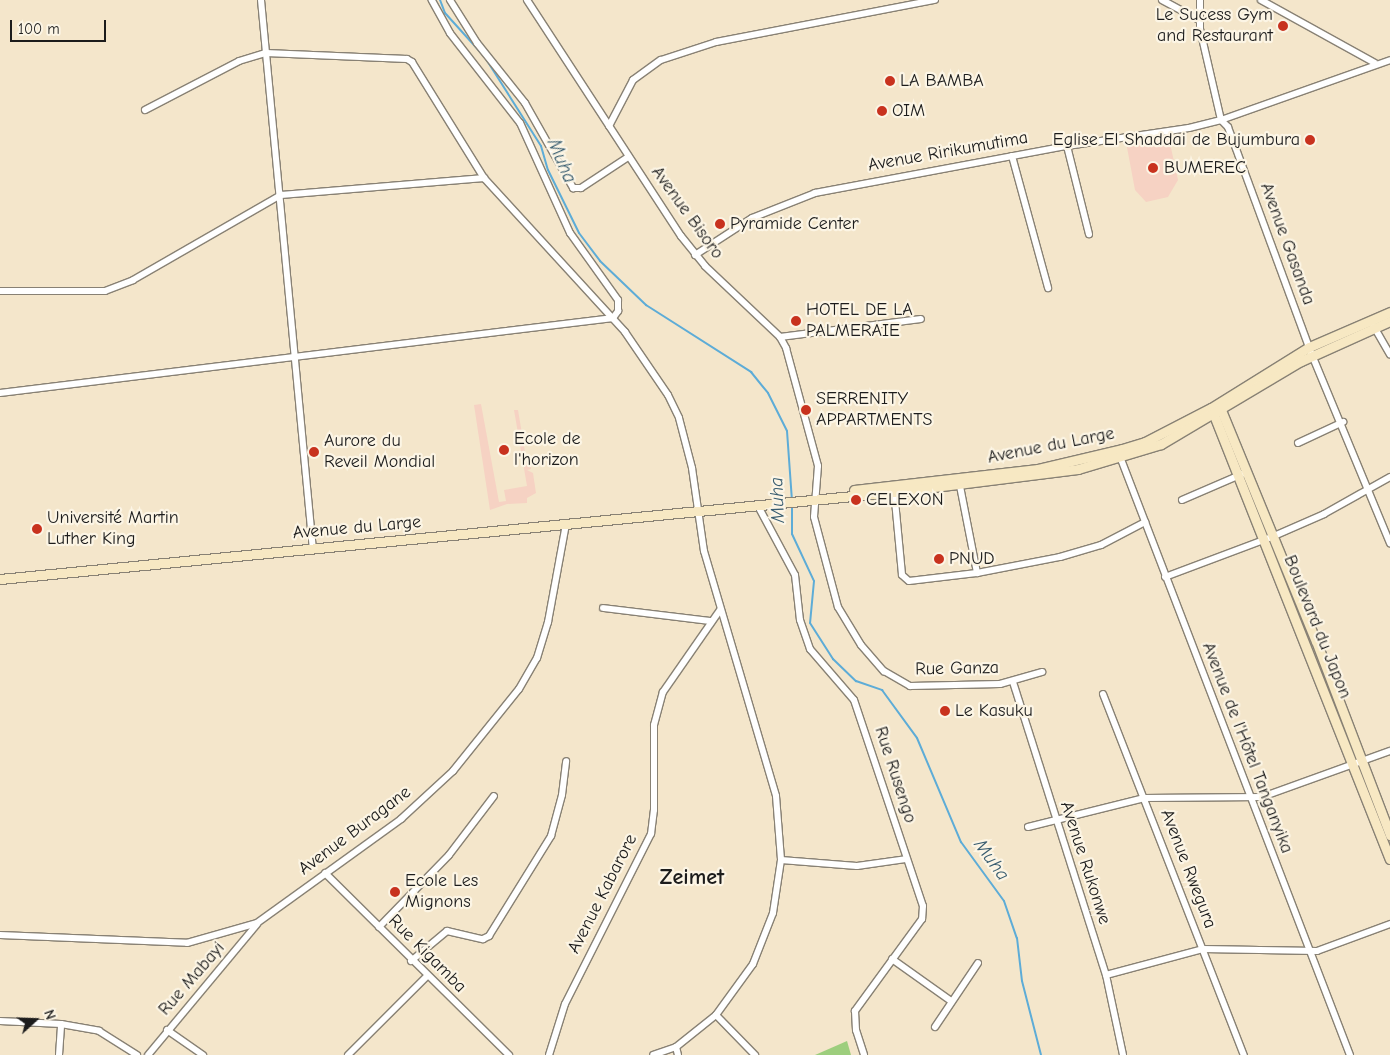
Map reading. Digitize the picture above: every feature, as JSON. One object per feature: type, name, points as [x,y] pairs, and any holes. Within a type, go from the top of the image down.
[{"type":"main road","name":"Avenue du Large","points":[[0,579],[697,511],[959,481],[1052,473],[1119,454],[1216,409],[1311,351],[1373,323],[1390,312]]},
{"type":"main road","name":"Avenue du Large","points":[[1373,323],[1390,320]]},
{"type":"main road","name":"Boulevard du Japon","points":[[1216,409],[1244,473],[1269,538],[1306,645],[1390,834]]},
{"type":"main road","name":"Avenue du Large","points":[[717,508],[758,506],[782,501]]},
{"type":"main road","name":"Boulevard du Japon","points":[[1269,538],[1316,641],[1390,859]]},
{"type":"main road","points":[[1306,645],[1316,641]]},
{"type":"street","points":[[261,0],[313,548]]},
{"type":"street","points":[[0,392],[296,358],[613,318],[618,311],[618,300],[570,233],[520,122],[450,33],[432,0]]},
{"type":"street","points":[[450,0],[477,43],[525,103],[573,188],[581,188],[628,157]]},
{"type":"street","name":"Avenue Bisoro","points":[[527,0],[628,157],[695,255],[780,337],[791,361],[818,466],[815,497]]},
{"type":"street","points":[[609,126],[633,80],[661,60],[725,40],[933,0]]},
{"type":"street","points":[[1162,0],[1199,20]]},
{"type":"street","name":"Avenue Gasanda","points":[[1200,0],[1199,20],[1221,120],[1228,127],[1311,351],[1343,422],[1390,544]]},
{"type":"street","points":[[1261,0],[1375,63]]},
{"type":"street","points":[[145,110],[239,61],[266,53],[409,59],[484,178],[613,318],[636,346],[679,418],[692,468],[697,511],[720,610],[776,796],[781,860],[773,914],[754,964],[716,1015],[676,1047],[653,1055]]},
{"type":"street","name":"Avenue Ririkumutima","points":[[695,255],[752,218],[815,193],[1067,146],[1189,128],[1221,120],[1375,63],[1390,60]]},
{"type":"street","points":[[1067,146],[1089,234]]},
{"type":"street","points":[[1012,156],[1048,288]]},
{"type":"street","points":[[0,291],[106,291],[133,280],[281,195],[484,178]]},
{"type":"street","points":[[780,337],[921,320]]},
{"type":"street","points":[[1373,323],[1390,355]]},
{"type":"street","points":[[1298,443],[1343,422]]},
{"type":"street","name":"Avenue de l'Hôtel Tanganyika","points":[[1119,454],[1350,1055]]},
{"type":"street","points":[[1182,500],[1244,473]]},
{"type":"street","points":[[1165,577],[1269,538],[1370,490],[1390,477]]},
{"type":"street","points":[[959,481],[977,573]]},
{"type":"street","points":[[894,489],[905,579],[977,573],[1092,548],[1145,522]]},
{"type":"street","name":"Rue Ganza","points":[[815,497],[814,517],[838,607],[845,623],[884,671],[896,681],[924,688],[1013,682],[1042,672]]},
{"type":"street","name":"Rue Rusengo","points":[[758,506],[795,575],[800,620],[810,649],[854,700],[885,785],[924,913],[855,1011],[856,1030],[864,1055]]},
{"type":"street","name":"Avenue Buragane","points":[[0,934],[187,943],[257,923],[401,819],[453,771],[519,689],[537,658],[548,622],[566,524]]},
{"type":"street","points":[[603,608],[711,621]]},
{"type":"street","name":"Avenue Kabarore","points":[[549,1055],[565,1004],[651,834],[654,810],[654,725],[658,707],[672,678],[720,610]]},
{"type":"street","name":"Avenue Rukonwe","points":[[1013,682],[1106,975],[1123,1055]]},
{"type":"street","name":"Avenue Rwegura","points":[[1102,694],[1244,1055]]},
{"type":"street","points":[[1028,827],[1144,798],[1251,799],[1359,764],[1390,751]]},
{"type":"street","points":[[411,960],[448,931],[483,939],[490,936],[550,836],[562,795],[566,762]]},
{"type":"street","points":[[378,927],[449,855],[494,796]]},
{"type":"street","points":[[781,860],[857,866],[906,859]]},
{"type":"street","name":"Rue Kigamba","points":[[326,873],[427,976],[510,1055]]},
{"type":"street","name":"Rue Mabayi","points":[[148,1055],[257,923]]},
{"type":"street","points":[[1106,975],[1203,949],[1309,951],[1325,949],[1390,924]]},
{"type":"street","points":[[892,958],[950,1001]]},
{"type":"street","points":[[935,1027],[950,1001],[978,963]]},
{"type":"street","points":[[348,1055],[427,976]]},
{"type":"street","points":[[716,1015],[755,1055]]},
{"type":"street","points":[[0,1021],[61,1024],[99,1031],[137,1055]]},
{"type":"street","points":[[59,1055],[61,1024]]},
{"type":"street","points":[[167,1030],[203,1055]]},
{"type":"street","points":[[676,1047],[678,1055]]},
{"type":"shaded area","name":"BUMEREC","points":[[1168,134],[1178,180],[1168,197],[1146,202],[1135,190],[1126,142]]},
{"type":"shaded area","points":[[481,404],[499,502],[506,501],[504,490],[527,486],[514,410],[518,410],[526,458],[530,458],[531,469],[527,470],[533,473],[536,493],[527,498],[527,503],[507,504],[490,510],[474,405]]},
{"type":"green space","points":[[847,1041],[851,1055],[815,1055]]},
{"type":"waterway","name":"Muha","points":[[440,0],[445,13],[483,55]]},
{"type":"waterway","name":"Muha","points":[[486,59],[541,146],[548,170],[579,233],[600,261],[646,305],[751,372],[768,393],[787,431],[792,500]]},
{"type":"waterway","name":"Muha","points":[[792,504],[792,534],[814,581],[810,623],[833,659],[856,681],[882,690],[917,738],[961,842],[1004,901],[1017,938],[1022,981],[1041,1055]]},
{"type":"place","name":"Le Sucess Gym and Restaurant","points":[[1283,26]]},
{"type":"place","name":"LA BAMBA","points":[[890,81]]},
{"type":"place","name":"OIM","points":[[882,111]]},
{"type":"place","name":"Eglise El Shaddai de Bujumbura","points":[[1310,140]]},
{"type":"place","name":"BUMEREC","points":[[1153,168]]},
{"type":"place","name":"Pyramide Center","points":[[720,224]]},
{"type":"place","name":"HOTEL DE LA PALMERAIE","points":[[796,321]]},
{"type":"place","name":"SERRENITY APPARTMENTS","points":[[806,410]]},
{"type":"place","name":"Ecole de l'horizon","points":[[504,450]]},
{"type":"place","name":"Aurore du Reveil Mondial","points":[[314,452]]},
{"type":"place","name":"CELEXON","points":[[856,500]]},
{"type":"place","name":"Université Martin Luther King","points":[[37,529]]},
{"type":"place","name":"PNUD","points":[[939,559]]},
{"type":"place","name":"Le Kasuku","points":[[945,711]]},
{"type":"place","name":"Ecole Les Mignons","points":[[395,892]]},
{"type":"district","name":"Zeimet","points":[[692,878]]}]
